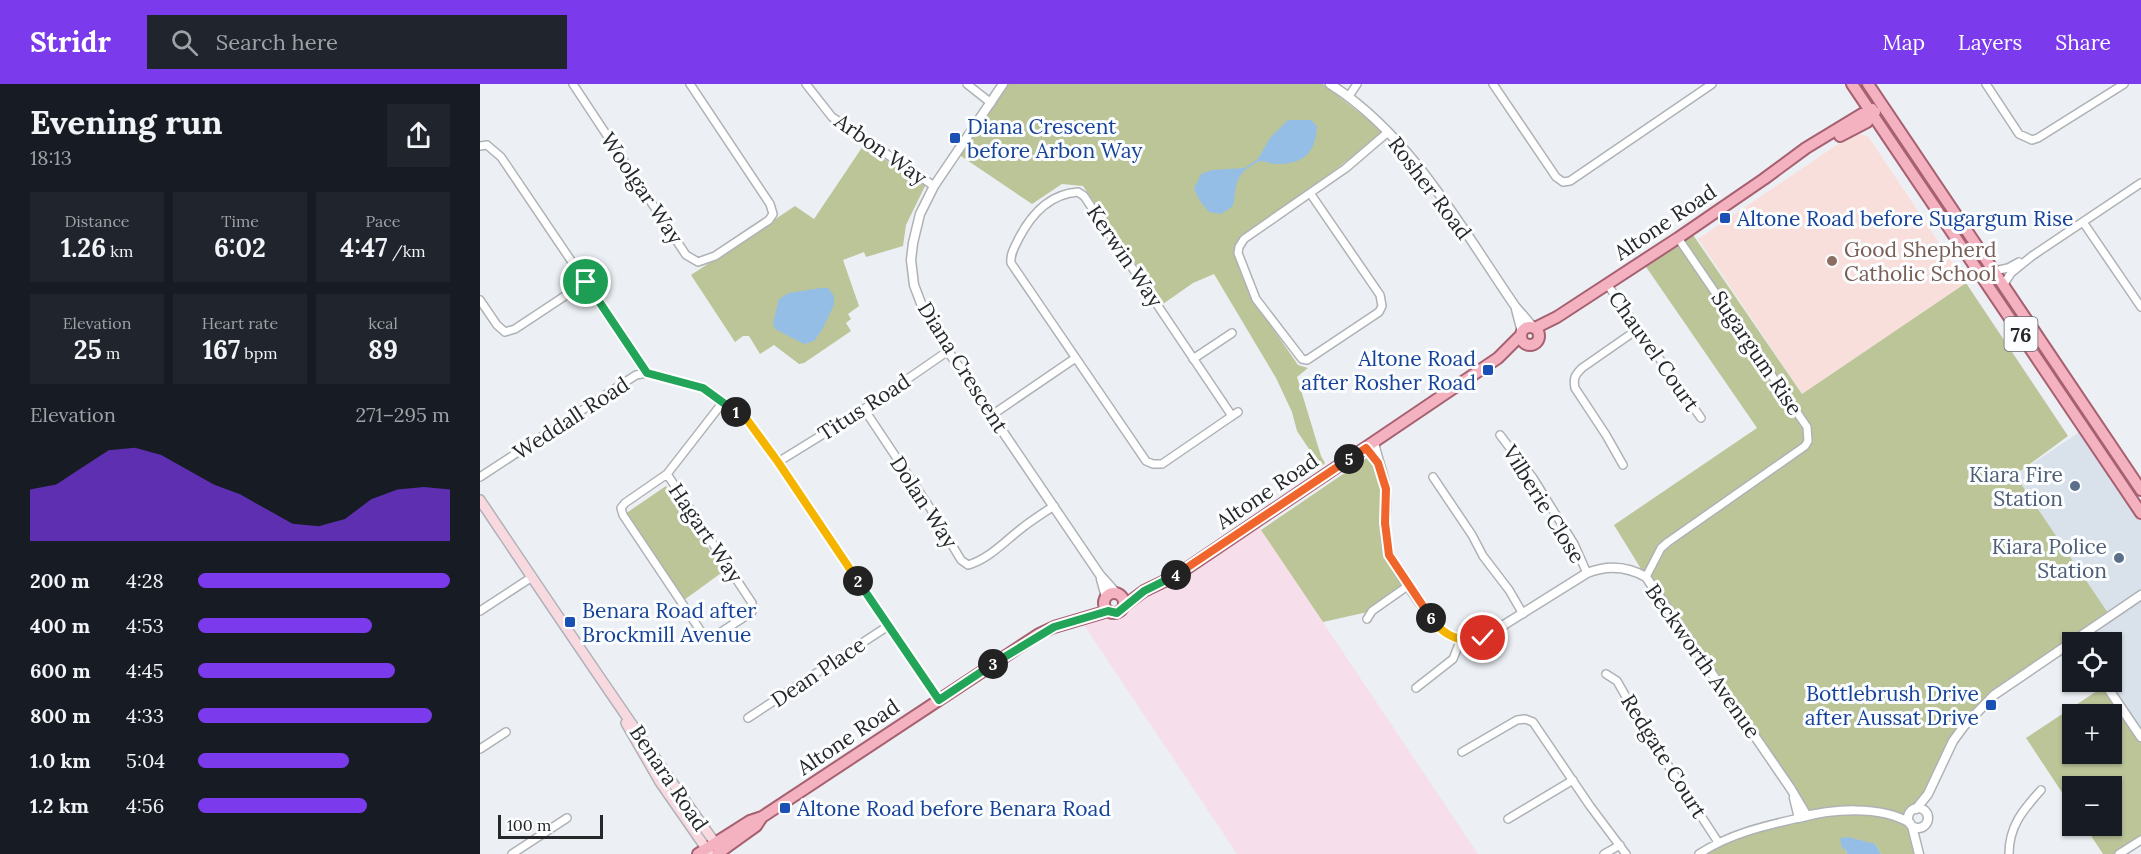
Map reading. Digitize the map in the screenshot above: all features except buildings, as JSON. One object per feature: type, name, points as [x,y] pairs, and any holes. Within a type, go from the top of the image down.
[{"type":"main road","name":"76","points":[[1852,84],[2139,509]]},
{"type":"main road","name":"76","points":[[1868,84],[2139,487]]},
{"type":"main road","points":[[1868,84],[1873,102],[1871,112],[1880,112],[1894,122]]},
{"type":"main road","name":"Altone Road","points":[[1536,331],[1764,179],[1866,122],[1871,112]]},
{"type":"main road","points":[[1527,327],[1536,331],[1535,343],[1529,344],[1523,341],[1522,333],[1527,327]]},
{"type":"main road","name":"Altone Road","points":[[1498,358],[1522,333]]},
{"type":"main road","name":"Altone Road","points":[[713,851],[756,826],[762,817],[1039,634],[1080,619],[1111,600],[1144,591],[1177,575],[1498,358],[1529,344]]},
{"type":"main road","points":[[2086,432],[2092,422],[2090,413]]},
{"type":"main road","points":[[2139,487],[2141,499],[2139,509]]},
{"type":"main road","name":"Benara Road","points":[[480,500],[616,703],[640,735],[713,851]]},
{"type":"main road","name":"Altone Road","points":[[1111,600],[1117,613],[1144,591]]},
{"type":"main road","points":[[1111,600],[1123,599],[1124,606]]},
{"type":"street","name":"Woolgar Way","points":[[575,85],[687,255],[698,262],[716,256],[769,220],[773,214],[770,204],[690,84]]},
{"type":"street","name":"Arbon Way","points":[[806,84],[832,117],[934,186]]},
{"type":"street","points":[[967,84],[991,102]]},
{"type":"street","name":"Diana Crescent","points":[[1003,84],[934,186],[916,226],[911,260],[914,285],[922,306],[948,351],[1100,575],[1111,600]]},
{"type":"street","name":"Rosher Road","points":[[1330,84],[1349,96],[1388,132],[1417,164],[1515,306],[1536,331]]},
{"type":"street","points":[[1349,96],[1357,84]]},
{"type":"street","points":[[1493,84],[1556,177],[1563,182],[1570,181],[1712,84]]},
{"type":"street","points":[[1986,84],[2019,134],[2032,140],[2124,84]]},
{"type":"street","points":[[1310,193],[1382,301],[1379,312],[1307,360],[1302,359],[1256,299],[1238,253],[1239,247],[1244,239],[1310,193],[1346,168],[1388,132]]},
{"type":"street","points":[[480,146],[487,145],[501,157],[647,373]]},
{"type":"street","points":[[2004,284],[2011,273],[2032,256],[2141,183]]},
{"type":"street","name":"Kerwin Way","points":[[1078,192],[1084,196],[1193,358],[1235,414],[1162,464],[1153,464],[1146,461],[1138,452],[1011,263],[1010,258],[1025,226],[1036,213],[1060,195],[1078,192]]},
{"type":"street","points":[[2083,222],[2141,307]]},
{"type":"street","name":"Sugargum Rise","points":[[1646,577],[1661,548],[1668,542],[1805,446],[1808,441],[1807,427],[1678,238]]},
{"type":"street","points":[[1994,270],[2008,268],[2032,256]]},
{"type":"street","points":[[480,300],[504,332],[515,329],[586,282]]},
{"type":"street","name":"Chauvel Court","points":[[1607,284],[1701,418]]},
{"type":"street","name":"Rosher Road","points":[[1515,306],[1522,333]]},
{"type":"street","points":[[1623,465],[1575,388],[1574,380],[1582,368],[1638,329]]},
{"type":"street","points":[[1193,358],[1232,333]]},
{"type":"street","name":"Titus Road","points":[[778,462],[864,410],[948,351]]},
{"type":"street","points":[[992,415],[1074,358]]},
{"type":"street","name":"Weddall Road","points":[[480,477],[636,375],[647,373],[703,388],[748,421],[939,700]]},
{"type":"street","name":"Hagart Way","points":[[667,474],[752,603],[752,612],[715,636],[707,637],[702,633],[623,515],[621,508],[667,474],[723,402]]},
{"type":"street","name":"Dolan Way","points":[[864,410],[930,508],[961,560],[968,565],[993,552],[1054,506]]},
{"type":"street","name":"Vilberie Close","points":[[1500,435],[1533,478],[1574,544],[1587,573]]},
{"type":"street","points":[[1370,445],[1386,489],[1387,546],[1393,563],[1438,627],[1453,637],[1461,639],[1453,659],[1416,688]]},
{"type":"street","points":[[1433,477],[1523,614]]},
{"type":"street","name":"Beckworth Avenue","points":[[1461,639],[1483,638],[1587,573],[1599,568],[1626,569],[1646,577],[1791,789],[1803,817]]},
{"type":"street","points":[[480,611],[532,577]]},
{"type":"street","points":[[1367,619],[1372,611],[1409,585]]},
{"type":"street","points":[[2089,632],[2141,595]]},
{"type":"street","name":"Dean Place","points":[[748,718],[888,626]]},
{"type":"street","points":[[1919,850],[1908,819],[1928,794],[1953,741],[1979,709],[2013,680],[2062,650]]},
{"type":"street","name":"Redgate Court","points":[[1606,674],[1617,681],[1645,730],[1718,842]]},
{"type":"street","points":[[2110,692],[2141,737]]},
{"type":"street","points":[[1462,752],[1517,720],[1529,720],[1537,726],[1626,854]]},
{"type":"street","points":[[480,749],[506,732]]},
{"type":"street","points":[[1508,819],[1573,780]]},
{"type":"street","points":[[2009,854],[2009,840],[2014,825],[2024,808],[2041,790]]},
{"type":"street","points":[[1919,850],[1927,821],[1928,794]]},
{"type":"street","points":[[1699,854],[1718,842],[1763,826],[1842,810],[1899,816],[1919,828],[1924,826]]},
{"type":"street","points":[[1899,816],[1923,810],[1927,815]]},
{"type":"street","points":[[512,854],[567,818]]},
{"type":"street","points":[[2119,854],[2141,840]]},
{"type":"street","points":[[1604,854],[1620,845]]},
{"type":"shaded area","name":"Good Shepherd Catholic School","points":[[1858,134],[1868,136],[1966,283],[1802,394],[1698,239],[1835,146]]},
{"type":"shaded area","points":[[2084,429],[2141,513],[2141,737],[2122,709],[2122,704],[2119,704],[2110,692],[2122,692],[2122,632],[2073,632],[2015,475]]},
{"type":"shaded area","points":[[1256,522],[1478,854],[1237,854],[1080,619],[1120,611]]},
{"type":"green space","points":[[1001,84],[1323,84],[1384,132],[1309,190],[1240,238],[1234,247],[1249,294],[1298,365],[1308,368],[1297,377],[1325,463],[1321,467],[1297,431],[1292,412],[1276,378],[1214,274],[1193,283],[1163,304],[1083,186],[1062,184],[1032,204],[955,152]]},
{"type":"green space","points":[[863,146],[926,184],[906,225],[903,246],[866,257],[864,252],[843,260],[859,306],[848,314],[851,319],[846,323],[851,331],[804,363],[799,364],[774,345],[760,354],[749,336],[743,336],[735,342],[691,275],[795,206],[814,219]]},
{"type":"green space","points":[[1689,229],[1802,394],[1966,283],[2068,436],[2015,475],[2110,616],[2087,632],[2062,632],[2062,650],[1979,709],[1913,810],[1899,816],[1913,825],[1919,854],[1881,854],[1875,844],[1846,850],[1847,854],[1699,854],[1718,842],[1807,816],[1646,577],[1614,525],[1757,428],[1642,261]]},
{"type":"green space","points":[[1371,455],[1378,465],[1385,487],[1388,549],[1409,585],[1372,611],[1323,622],[1261,530]]},
{"type":"green space","points":[[666,486],[724,571],[684,600],[625,514]]},
{"type":"green space","points":[[2095,692],[2111,692],[2119,704],[2077,704]]},
{"type":"green space","points":[[2122,709],[2141,737],[2141,840],[2119,854],[2103,854],[2091,836],[2122,836],[2122,776],[2062,776],[2062,792],[2026,738],[2062,714],[2062,764],[2122,764]]},
{"type":"water","points":[[1288,120],[1311,120],[1317,126],[1314,144],[1306,156],[1284,164],[1260,161],[1252,165],[1238,179],[1233,206],[1221,214],[1209,212],[1194,189],[1201,174],[1212,170],[1245,168],[1258,159],[1270,138]]},
{"type":"water","points":[[828,288],[834,296],[834,305],[814,341],[804,344],[775,329],[773,323],[779,299],[789,293]]},
{"type":"water","points":[[1848,837],[1875,844],[1881,854],[1847,854],[1842,848],[1840,838]]},
{"type":"place","name":"Diana Crescent before Arbon Way","points":[[955,138]]},
{"type":"place","name":"Altone Road before Sugargum Rise","points":[[1725,218]]},
{"type":"place","name":"Good Shepherd Catholic School","points":[[1832,261]]},
{"type":"place","name":"Altone Road after Rosher Road","points":[[1488,370]]},
{"type":"place","name":"Kiara Fire Station","points":[[2075,486]]},
{"type":"place","name":"Kiara Police Station","points":[[2119,558]]},
{"type":"place","name":"Benara Road after Brockmill Avenue","points":[[570,622]]},
{"type":"place","name":"Bottlebrush Drive after Aussat Drive","points":[[1991,705]]},
{"type":"place","name":"Altone Road before Benara Road","points":[[785,808]]},
{"type":"route","points":[[586,282],[647,373],[703,388],[748,421],[939,700],[1039,634],[1054,627],[1108,611],[1117,613],[1144,591],[1177,575],[1366,448],[1378,463],[1386,489],[1386,538],[1393,563],[1438,627],[1453,637],[1461,639],[1483,638]]}]
